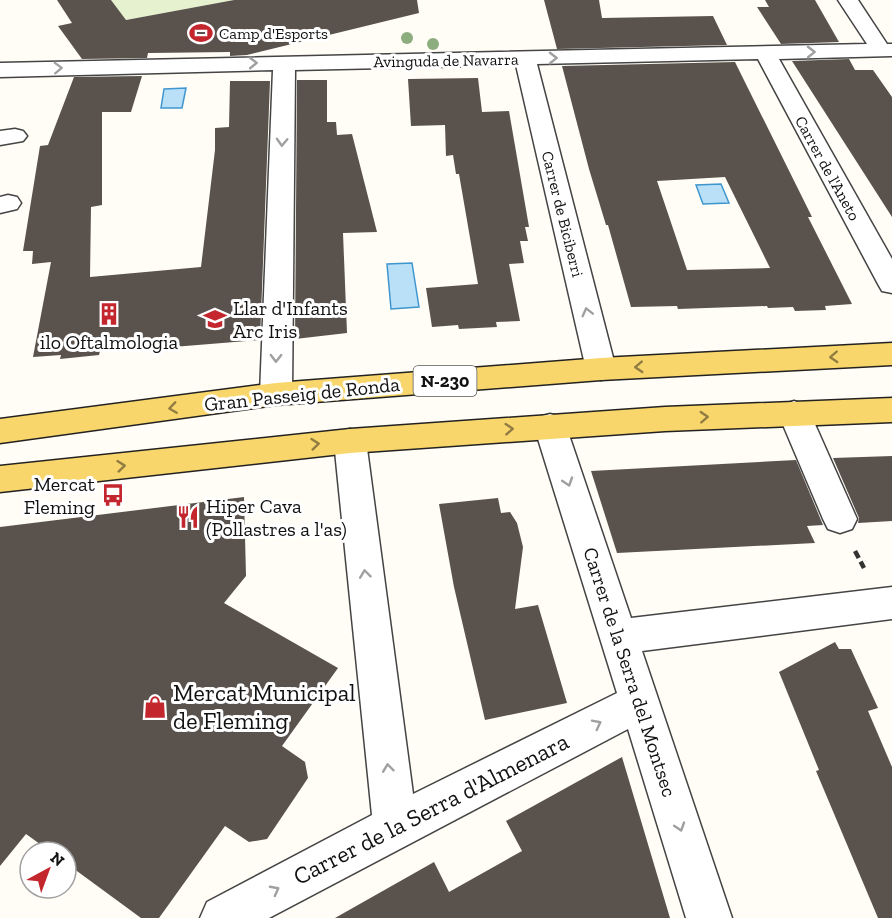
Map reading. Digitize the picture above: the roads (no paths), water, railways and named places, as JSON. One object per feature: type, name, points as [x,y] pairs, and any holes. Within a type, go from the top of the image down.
[{"type":"main road","name":"Gran Passeig de Ronda","points":[[0,430],[276,394],[601,369],[892,354]]},
{"type":"main road","points":[[0,479],[350,441],[550,426],[892,410]]},
{"type":"street","points":[[848,0],[887,50]]},
{"type":"street","name":"Avinguda de Navarra","points":[[0,70],[887,50]]},
{"type":"street","name":"Carrer de l'Aneto","points":[[765,53],[892,284]]},
{"type":"street","name":"Carrer de Biciberri","points":[[525,58],[601,369]]},
{"type":"street","points":[[276,394],[284,63]]},
{"type":"street","points":[[794,413],[840,519]]},
{"type":"street","name":"Carrer de la Serra del Montsec","points":[[550,426],[709,918]]},
{"type":"street","points":[[350,441],[395,826]]},
{"type":"street","points":[[618,637],[888,610]]},
{"type":"street","name":"Carrer de la Serra d'Almenara","points":[[223,918],[395,826],[640,702]]},
{"type":"water","points":[[186,88],[182,108],[161,108],[164,89]]},
{"type":"water","points":[[721,184],[729,203],[703,204],[696,185]]},
{"type":"water","points":[[412,263],[419,307],[391,309],[387,264]]},
{"type":"place","name":"Camp d'Esports","points":[[201,33]]},
{"type":"place","name":"ilo Oftalmologia","points":[[109,314]]},
{"type":"place","name":"Llar d'Infants Arc Iris","points":[[215,319]]},
{"type":"place","name":"Mercat Fleming","points":[[113,495]]},
{"type":"place","name":"Hiper Cava (Pollastres a l'as)","points":[[188,517]]},
{"type":"place","name":"Mercat Municipal de Fleming","points":[[155,707]]}]
